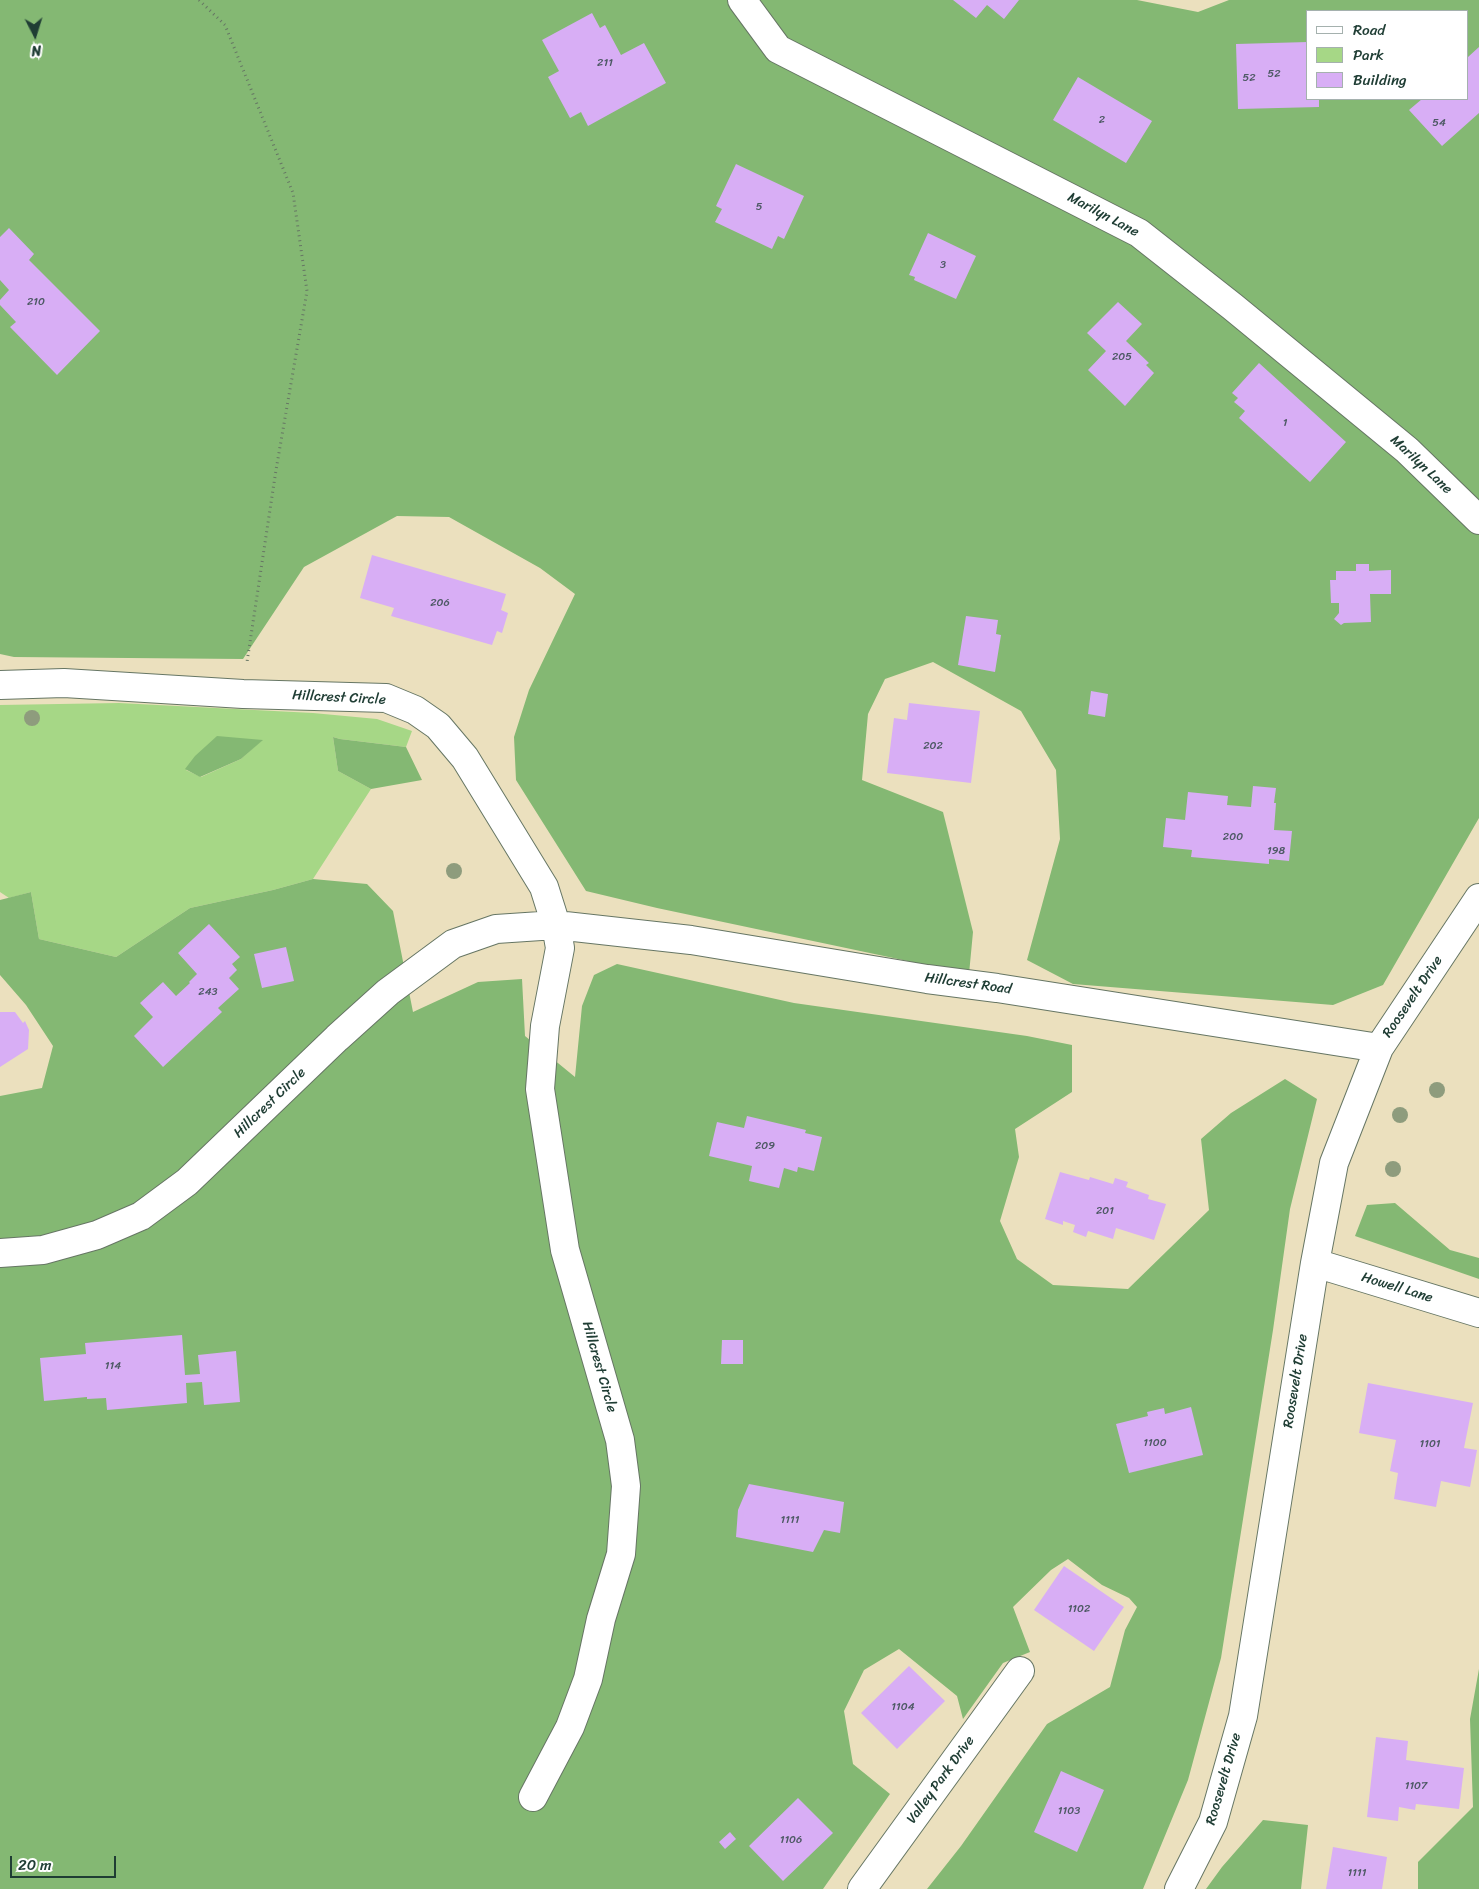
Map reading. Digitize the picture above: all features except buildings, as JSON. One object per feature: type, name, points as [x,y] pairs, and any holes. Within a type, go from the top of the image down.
[{"type":"street","name":"Marilyn Lane","points":[[742,0],[778,49],[1139,233],[1233,307],[1407,450],[1479,520]]},
{"type":"street","name":"Hillcrest Circle","points":[[0,685],[64,683],[243,694],[386,698],[414,710],[438,726],[465,758],[544,887],[556,925],[560,948],[545,1026],[540,1089],[564,1250],[620,1440],[626,1486],[621,1554],[601,1619],[588,1679],[570,1727],[533,1797]]},
{"type":"street","name":"Roosevelt Drive","points":[[1179,1889],[1213,1822],[1242,1716],[1315,1263],[1334,1163],[1379,1048],[1479,898]]},
{"type":"street","name":"Hillcrest Circle","points":[[0,1253],[44,1250],[97,1235],[141,1216],[187,1182],[337,1038],[388,992],[453,944],[496,929],[556,925]]},
{"type":"street","name":"Hillcrest Road","points":[[556,925],[690,940],[927,979],[997,988],[1379,1048]]},
{"type":"street","name":"Howell Lane","points":[[1315,1263],[1479,1313]]},
{"type":"street","name":"Valley Park Drive","points":[[862,1889],[1020,1671]]},
{"type":"path","points":[[199,0],[225,24],[293,193],[307,291],[276,470],[243,694]]},
{"type":"green space","points":[[0,0],[1137,0],[1198,12],[1229,0],[1479,0],[1479,818],[1383,985],[1333,1005],[1073,984],[1027,960],[1060,839],[1056,770],[1021,711],[933,662],[885,679],[868,714],[862,780],[943,812],[973,932],[969,974],[657,908],[586,891],[516,780],[514,737],[529,690],[575,594],[540,568],[449,517],[397,516],[304,567],[243,659],[14,657],[0,654]]},
{"type":"green space","points":[[119,703],[313,713],[377,719],[412,731],[406,747],[333,737],[338,771],[371,789],[313,879],[273,890],[190,908],[116,957],[39,939],[31,892],[9,898],[0,892],[0,705]],"holes":[[[262,740],[241,759],[201,777],[186,770]]]},
{"type":"green space","points":[[217,736],[263,740],[241,759],[200,777],[185,769],[195,756]]},
{"type":"green space","points":[[333,737],[406,747],[422,780],[371,789],[338,771]]},
{"type":"green space","points":[[313,879],[367,884],[393,911],[413,1012],[478,982],[522,979],[525,1036],[575,1077],[582,1006],[594,975],[617,964],[794,1003],[1027,1036],[1072,1045],[1072,1092],[1015,1129],[1019,1157],[1000,1221],[1017,1259],[1053,1285],[1128,1289],[1209,1210],[1201,1139],[1231,1113],[1285,1079],[1317,1099],[1290,1209],[1273,1330],[1221,1658],[1188,1780],[1143,1889],[927,1889],[961,1846],[1047,1724],[1110,1687],[1125,1630],[1137,1607],[1129,1598],[1102,1585],[1068,1559],[1051,1570],[1013,1607],[1030,1652],[1003,1663],[963,1719],[957,1696],[899,1649],[864,1670],[844,1711],[853,1764],[890,1794],[823,1889],[0,1889],[0,1096],[42,1088],[53,1046],[26,1005],[0,975],[0,900],[31,892],[39,939],[116,957],[190,908],[273,890]]},
{"type":"green space","points":[[1395,1203],[1450,1250],[1479,1258],[1479,1279],[1355,1236],[1367,1205]]},
{"type":"green space","points":[[1479,1669],[1479,1889],[1418,1889],[1418,1862],[1473,1807],[1470,1719]]},
{"type":"green space","points":[[1263,1820],[1308,1825],[1301,1889],[1206,1889],[1222,1867]]}]
